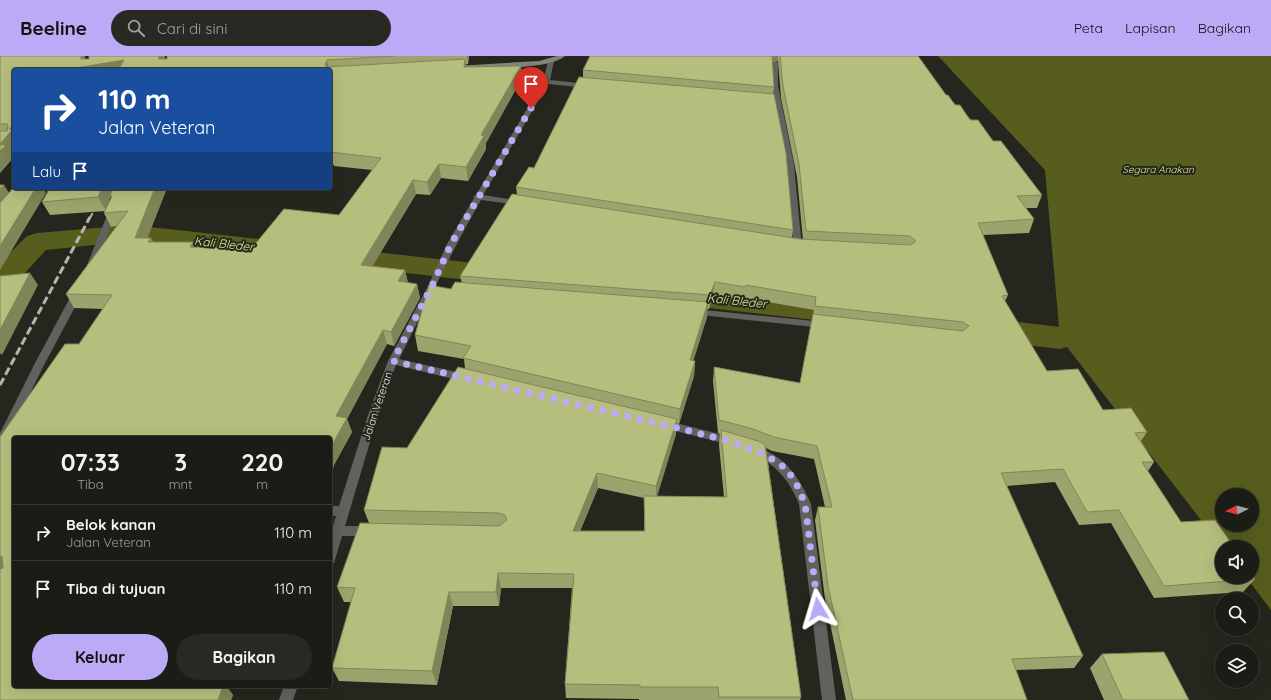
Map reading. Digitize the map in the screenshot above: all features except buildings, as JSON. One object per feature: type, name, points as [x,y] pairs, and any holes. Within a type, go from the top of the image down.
[{"type":"main road","points":[[450,68],[551,61],[562,56]]},
{"type":"street","name":"Jalan Veteran","points":[[332,552],[343,511],[373,415],[393,361],[433,290],[451,244],[546,82],[551,61]]},
{"type":"street","points":[[775,63],[773,102],[788,154],[798,248]]},
{"type":"street","points":[[546,82],[597,86]]},
{"type":"street","points":[[88,271],[110,218],[118,190]]},
{"type":"street","points":[[478,197],[532,205]]},
{"type":"street","points":[[0,444],[39,364],[81,285]]},
{"type":"street","points":[[682,311],[832,326]]},
{"type":"street","points":[[393,361],[478,381]]},
{"type":"street","points":[[655,422],[742,445],[764,454],[787,469],[798,487],[805,504],[829,700]]},
{"type":"street","points":[[332,511],[343,511]]},
{"type":"street","points":[[338,531],[385,532]]},
{"type":"street","points":[[286,700],[290,688]]},
{"type":"water","name":"Segara Anakan","points":[[938,56],[1271,56],[1271,610],[1259,592],[1251,584],[1259,584],[1259,540],[1217,540],[1060,338],[1045,170]]},
{"type":"waterway","name":"Kali Bleder","points":[[0,281],[37,242],[132,233],[510,276]]},
{"type":"waterway","name":"Kali Bleder","points":[[666,293],[850,314]]},
{"type":"waterway","name":"Kali Bleder","points":[[978,328],[1060,338]]},
{"type":"railway","points":[[90,218],[105,190]]},
{"type":"railway","points":[[0,385],[90,217]]},
{"type":"route","points":[[531,108],[451,244],[432,286],[393,361],[686,430],[732,442],[764,454],[787,469],[798,487],[805,504],[818,609]]}]
